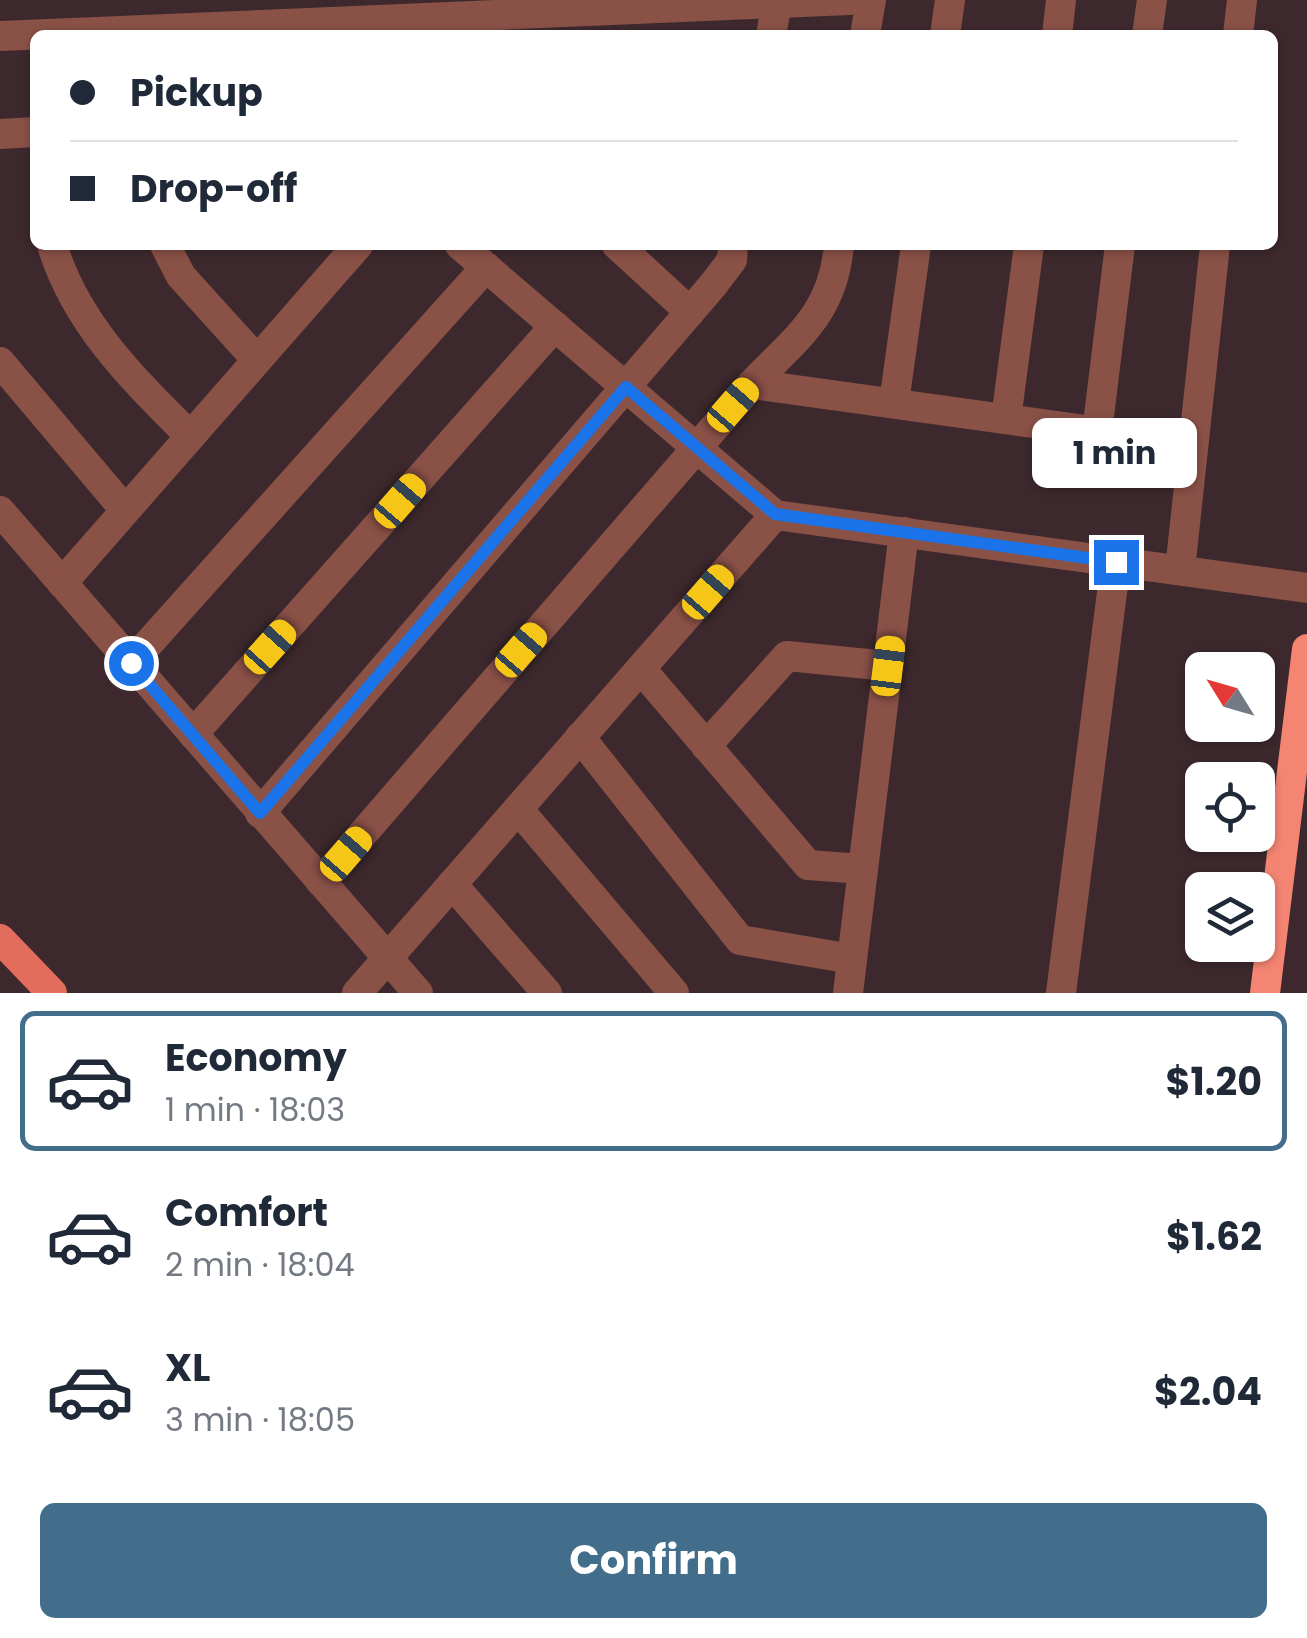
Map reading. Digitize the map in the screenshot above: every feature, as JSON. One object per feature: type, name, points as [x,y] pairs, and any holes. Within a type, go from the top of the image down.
[{"type":"highway","points":[[1265,993],[1307,649]]},
{"type":"main road","points":[[0,938],[52,993]]},
{"type":"street","points":[[256,30],[370,28],[850,0]]},
{"type":"street","points":[[866,30],[871,0]]},
{"type":"street","points":[[946,30],[950,0]]},
{"type":"street","points":[[1058,30],[1062,0]]},
{"type":"street","points":[[1148,30],[1152,0]]},
{"type":"street","points":[[1239,30],[1242,0]]},
{"type":"street","points":[[771,30],[777,3]]},
{"type":"street","points":[[0,36],[30,35]]},
{"type":"street","points":[[0,134],[30,132]]},
{"type":"street","points":[[54,250],[61,275],[87,322],[132,378],[190,436]]},
{"type":"street","points":[[168,250],[181,276],[257,360]]},
{"type":"street","points":[[62,583],[354,250]]},
{"type":"street","points":[[466,250],[775,514],[1307,588]]},
{"type":"street","points":[[622,250],[690,312]]},
{"type":"street","points":[[260,813],[690,312],[732,260],[733,250]]},
{"type":"street","points":[[321,882],[696,448],[825,305],[836,276],[839,250]]},
{"type":"street","points":[[894,404],[915,250]]},
{"type":"street","points":[[1006,419],[1028,250]]},
{"type":"street","points":[[1097,432],[1119,250]]},
{"type":"street","points":[[1180,570],[1214,250]]},
{"type":"street","points":[[131,663],[486,267]]},
{"type":"street","points":[[193,734],[555,326]]},
{"type":"street","points":[[0,362],[125,510]]},
{"type":"street","points":[[752,384],[1193,445]]},
{"type":"street","points":[[0,511],[418,993]]},
{"type":"street","points":[[357,993],[775,514]]},
{"type":"street","points":[[848,993],[904,532]]},
{"type":"street","points":[[1061,993],[1116,562]]},
{"type":"street","points":[[706,746],[786,656],[888,666]]},
{"type":"street","points":[[641,668],[808,865],[863,870]]},
{"type":"street","points":[[580,738],[740,940],[852,958]]},
{"type":"street","points":[[518,809],[674,993]]},
{"type":"street","points":[[452,884],[546,993]]},
{"type":"route","points":[[131,663],[260,813],[626,387],[775,514],[1116,562]]}]
